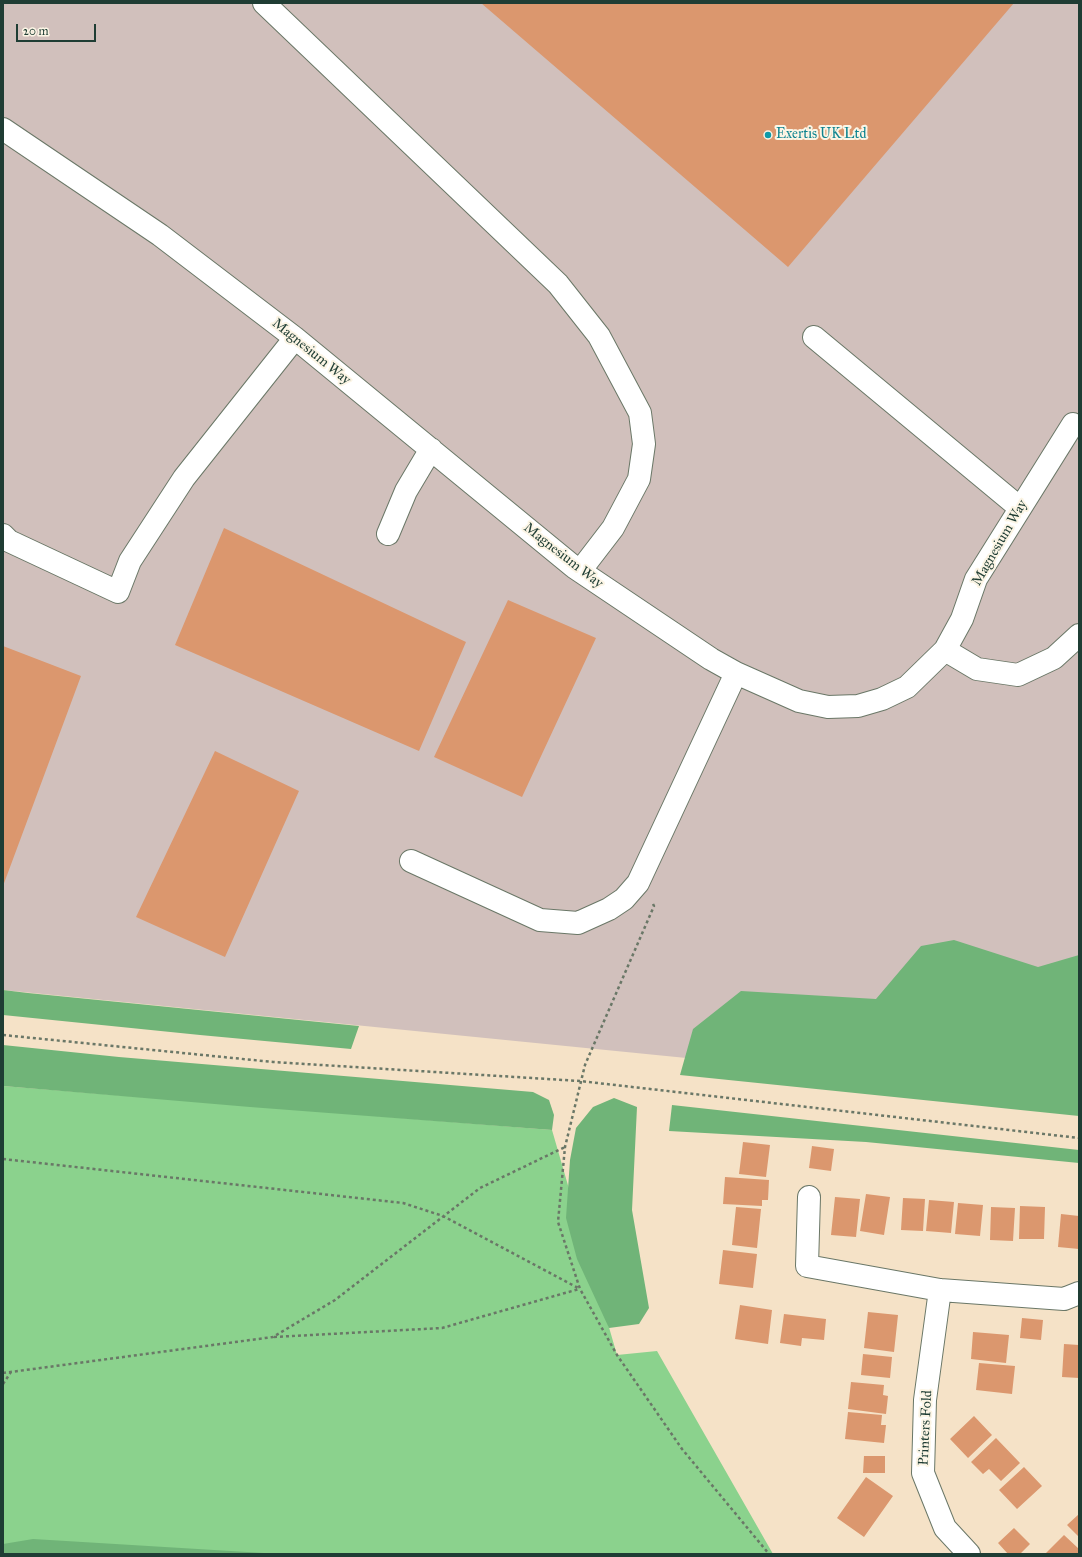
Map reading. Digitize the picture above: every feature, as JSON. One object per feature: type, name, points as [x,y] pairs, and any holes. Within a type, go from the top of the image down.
[{"type":"street","points":[[264,3],[558,284],[599,336],[640,413],[644,444],[638,479],[613,528],[580,571]]},
{"type":"street","name":"Magnesium Way","points":[[3,129],[160,235],[295,338],[580,571],[711,659],[736,673],[799,701],[828,707],[858,706],[882,699],[907,687],[945,650],[962,618],[976,579],[1073,424]]},
{"type":"street","points":[[814,337],[1020,508]]},
{"type":"street","points":[[3,534],[9,541],[118,592],[130,561],[184,478],[295,338]]},
{"type":"street","points":[[388,534],[406,492],[431,449]]},
{"type":"street","points":[[945,650],[977,669],[1018,675],[1054,658],[1079,635]]},
{"type":"street","points":[[411,861],[540,920],[578,923],[609,909],[624,899],[638,882],[736,673]]},
{"type":"street","points":[[809,1197],[807,1266],[940,1290],[1064,1299],[1079,1293]]},
{"type":"street","name":"Printers Fold","points":[[940,1290],[926,1400],[923,1473],[945,1528],[969,1554]]},
{"type":"path","points":[[638,882],[654,906],[585,1065],[580,1081],[565,1147],[558,1222],[580,1289],[617,1355],[682,1448],[769,1554]]},
{"type":"path","points":[[3,1035],[273,1062],[580,1081],[1079,1138]]},
{"type":"path","points":[[273,1337],[335,1300],[480,1188],[565,1147]]},
{"type":"path","points":[[3,1159],[403,1203],[443,1216],[580,1289]]},
{"type":"path","points":[[3,1373],[273,1337],[442,1328],[580,1289]]},
{"type":"path","points":[[3,1384],[11,1372]]},
{"type":"shaded area","points":[[3,3],[1079,3],[1079,1092],[817,1071],[3,990]]},
{"type":"green space","points":[[954,940],[1038,967],[1079,955],[1079,1116],[680,1075],[693,1029],[741,991],[876,999],[921,946]]},
{"type":"green space","points":[[3,990],[359,1026],[351,1049],[200,1035],[3,1015]]},
{"type":"green space","points":[[3,1045],[119,1057],[533,1092],[549,1100],[554,1115],[552,1130],[250,1107],[3,1086]]},
{"type":"green space","points":[[3,1086],[552,1130],[617,1355],[657,1351],[773,1554],[3,1554]]},
{"type":"green space","points":[[614,1098],[637,1107],[632,1210],[649,1308],[639,1324],[609,1328],[577,1259],[566,1218],[570,1160],[576,1128],[593,1107]]},
{"type":"green space","points":[[672,1105],[1079,1150],[1079,1163],[866,1142],[669,1131]]},
{"type":"green space","points":[[33,1539],[280,1554],[3,1554],[3,1544]]},
{"type":"building","name":"Exertis UK Ltd","points":[[481,3],[1014,3],[788,267]]},
{"type":"building","points":[[224,528],[466,642],[419,751],[175,645]]},
{"type":"building","points":[[508,600],[596,638],[522,797],[434,757]]},
{"type":"building","points":[[3,646],[81,676],[3,886]]},
{"type":"building","points":[[215,751],[299,791],[225,957],[136,917]]},
{"type":"building","points":[[743,1142],[770,1145],[766,1177],[739,1174]]},
{"type":"building","points":[[812,1146],[834,1149],[831,1171],[809,1168]]},
{"type":"building","points":[[725,1177],[769,1180],[768,1200],[762,1200],[762,1206],[723,1204]]},
{"type":"building","points":[[866,1194],[890,1197],[884,1235],[860,1231]]},
{"type":"building","points":[[835,1197],[860,1199],[856,1237],[831,1235]]},
{"type":"building","points":[[903,1198],[925,1199],[923,1231],[901,1230]]},
{"type":"building","points":[[929,1200],[954,1202],[951,1233],[926,1231]]},
{"type":"building","points":[[958,1203],[983,1205],[980,1236],[955,1234]]},
{"type":"building","points":[[1020,1206],[1045,1207],[1044,1239],[1019,1239]]},
{"type":"building","points":[[736,1207],[761,1209],[757,1248],[732,1245]]},
{"type":"building","points":[[991,1207],[1015,1208],[1013,1241],[990,1240]]},
{"type":"building","points":[[1061,1214],[1079,1216],[1079,1249],[1058,1247]]},
{"type":"building","points":[[723,1250],[757,1254],[753,1288],[719,1284]]},
{"type":"building","points":[[740,1305],[772,1310],[768,1344],[735,1339]]},
{"type":"building","points":[[868,1312],[898,1315],[894,1352],[864,1348]]},
{"type":"building","points":[[784,1314],[826,1319],[824,1340],[802,1338],[801,1346],[780,1343]]},
{"type":"building","points":[[1022,1318],[1043,1320],[1041,1340],[1020,1338]]},
{"type":"building","points":[[973,1332],[1009,1335],[1006,1363],[971,1359]]},
{"type":"building","points":[[1064,1344],[1079,1345],[1079,1378],[1062,1377]]},
{"type":"building","points":[[863,1354],[892,1357],[890,1378],[861,1375]]},
{"type":"building","points":[[979,1363],[1015,1366],[1012,1394],[976,1390]]},
{"type":"building","points":[[851,1382],[884,1385],[883,1395],[888,1396],[886,1414],[848,1409]]},
{"type":"building","points":[[848,1412],[882,1415],[881,1425],[886,1425],[884,1443],[845,1439]]},
{"type":"building","points":[[974,1416],[992,1435],[968,1458],[950,1439]]},
{"type":"building","points":[[996,1438],[1020,1463],[1001,1481],[989,1469],[983,1474],[971,1462]]},
{"type":"building","points":[[864,1456],[885,1456],[885,1473],[863,1473]]},
{"type":"building","points":[[1024,1467],[1042,1486],[1017,1509],[999,1490]]},
{"type":"building","points":[[866,1477],[893,1496],[864,1537],[837,1518]]},
{"type":"building","points":[[1079,1514],[1079,1537],[1067,1525]]},
{"type":"building","points":[[1014,1528],[1030,1544],[1020,1554],[1008,1554],[998,1543]]},
{"type":"building","points":[[1064,1535],[1079,1549],[1079,1554],[1047,1554],[1046,1553]]},
{"type":"place","name":"Exertis UK Ltd","points":[[768,135]]}]
